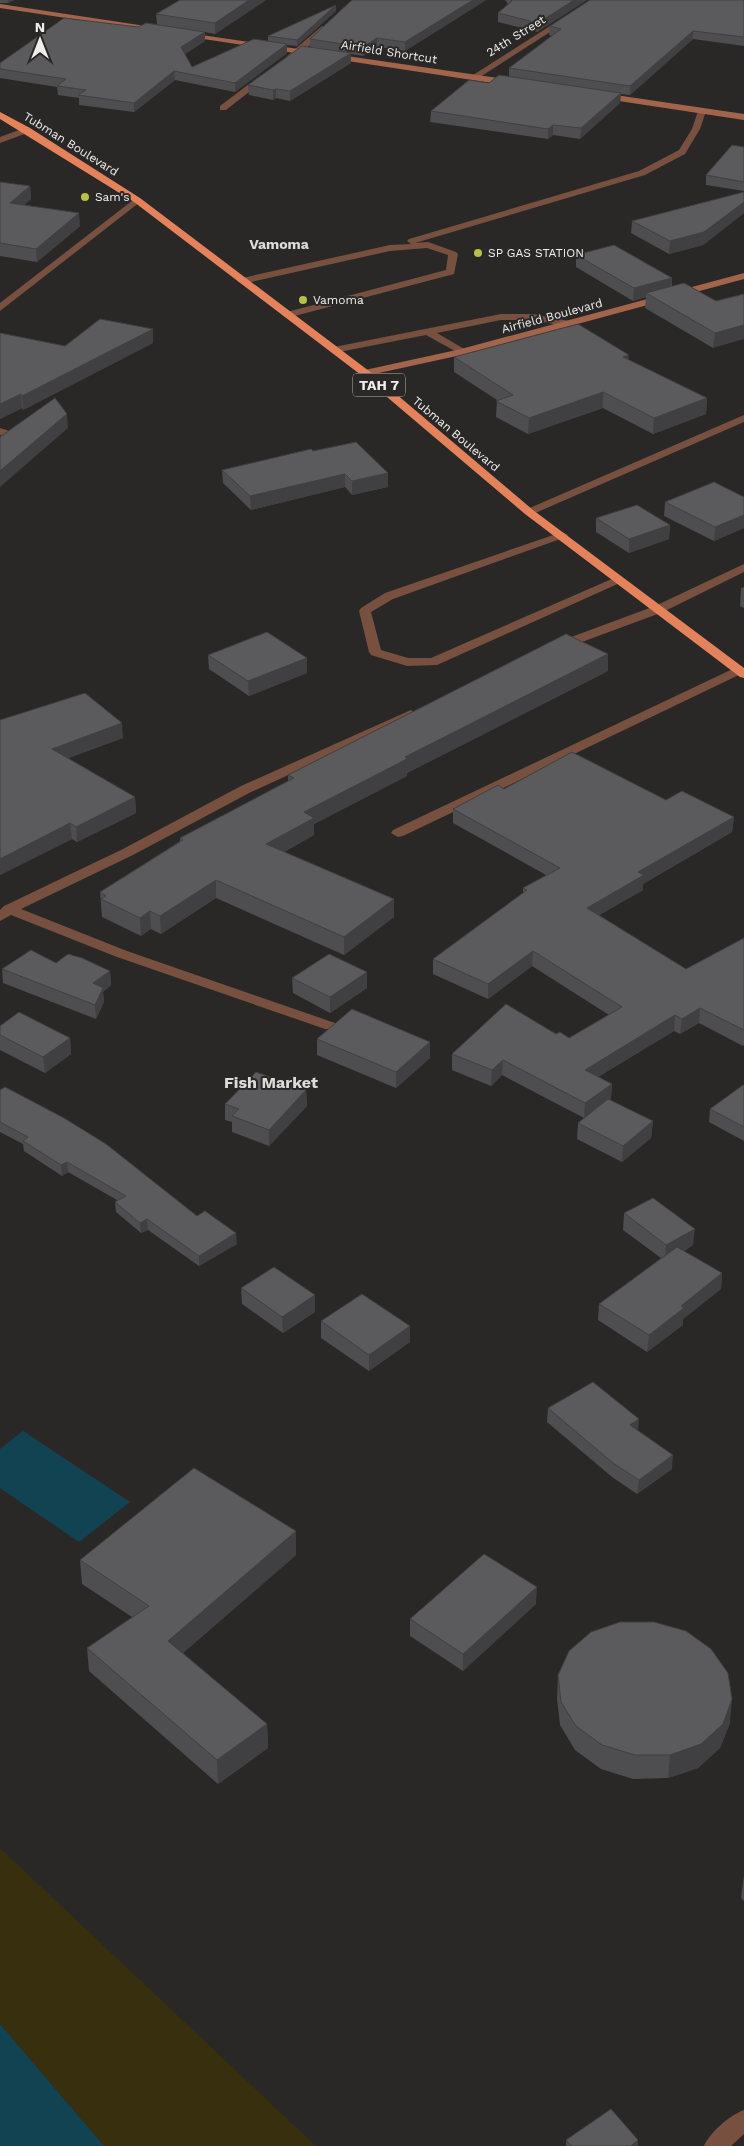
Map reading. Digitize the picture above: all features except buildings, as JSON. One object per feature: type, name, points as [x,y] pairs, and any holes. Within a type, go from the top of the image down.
[{"type":"highway","name":"Tubman Boulevard","points":[[0,115],[28,130],[137,200],[365,373],[528,512],[562,535],[618,580],[742,672]]},
{"type":"street","name":"24th Street","points":[[474,78],[596,0]]},
{"type":"street","points":[[0,6],[164,30]]},
{"type":"street","points":[[284,62],[335,20]]},
{"type":"street","name":"Airfield Shortcut","points":[[173,32],[524,85]]},
{"type":"street","points":[[223,108],[268,74]]},
{"type":"street","points":[[593,95],[744,117]]},
{"type":"street","points":[[242,281],[390,248],[642,173],[682,152],[696,129],[702,111]]},
{"type":"street","points":[[0,140],[28,130]]},
{"type":"street","points":[[0,308],[137,200]]},
{"type":"street","points":[[287,315],[451,272],[453,254],[428,246],[390,248]]},
{"type":"street","name":"Airfield Boulevard","points":[[365,373],[462,352],[744,276]]},
{"type":"street","points":[[334,350],[502,316],[532,316],[569,324]]},
{"type":"street","points":[[427,331],[462,352]]},
{"type":"street","points":[[528,512],[744,418]]},
{"type":"street","points":[[0,431],[12,435]]},
{"type":"street","points":[[562,535],[389,596],[365,611],[375,652],[407,662],[433,662],[618,580]]},
{"type":"street","points":[[545,653],[659,609],[744,567]]},
{"type":"street","points":[[398,833],[742,672]]},
{"type":"street","points":[[5,913],[128,852],[246,789],[427,706]]},
{"type":"street","points":[[5,913],[330,1026]]},
{"type":"street","points":[[715,2146],[744,2120]]},
{"type":"sand","points":[[0,1848],[316,2146],[104,2146],[0,2024]]},
{"type":"water","points":[[23,1431],[130,1502],[79,1542],[0,1488],[0,1449]]},
{"type":"water","points":[[0,2024],[104,2146],[0,2146]]},
{"type":"place","name":"Sam's","points":[[85,197]]},
{"type":"place","name":"SP GAS STATION","points":[[478,253]]},
{"type":"place","name":"Vamoma","points":[[303,300]]},
{"type":"district","name":"Vamoma","points":[[279,244]]},
{"type":"district","name":"Fish Market","points":[[271,1082]]}]
